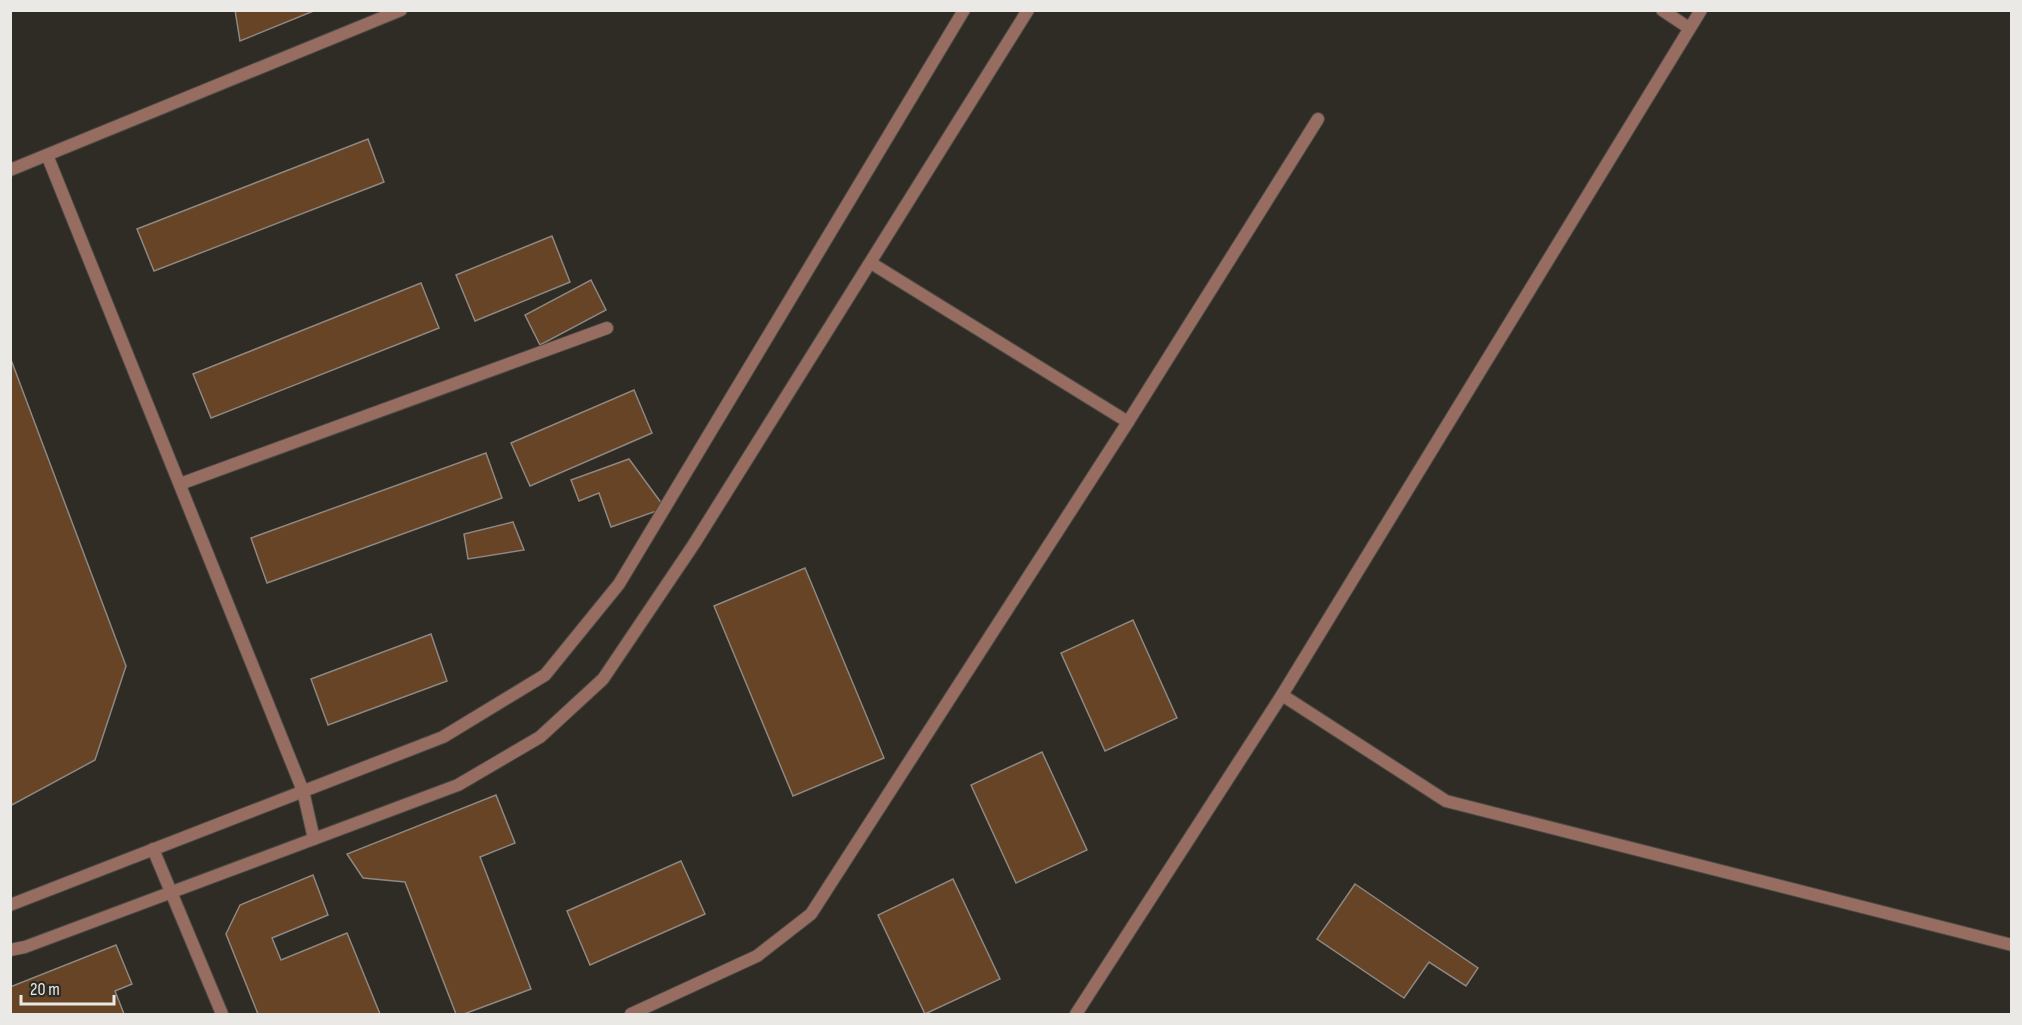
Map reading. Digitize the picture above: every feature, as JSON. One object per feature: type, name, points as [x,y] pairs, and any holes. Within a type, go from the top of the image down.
[{"type":"street","points":[[10,170],[401,10]]},
{"type":"street","points":[[10,905],[443,737],[545,675],[619,584],[964,10]]},
{"type":"street","points":[[10,950],[24,947],[458,785],[540,737],[603,679],[694,544],[1028,10]]},
{"type":"street","points":[[1662,10],[1689,28]]},
{"type":"street","points":[[1076,1014],[1281,695],[1701,10]]},
{"type":"street","points":[[631,1014],[757,956],[811,914],[1128,422],[1318,119]]},
{"type":"street","points":[[47,155],[303,791],[314,839]]},
{"type":"street","points":[[871,263],[1128,422]]},
{"type":"street","points":[[180,484],[607,328]]},
{"type":"street","points":[[1281,695],[1446,801],[2012,945]]},
{"type":"street","points":[[153,849],[222,1014]]},
{"type":"building","points":[[235,10],[316,10],[240,41]]},
{"type":"building","points":[[368,139],[384,182],[154,271],[137,229]]},
{"type":"building","points":[[552,236],[570,282],[475,321],[456,275]]},
{"type":"building","points":[[591,280],[606,310],[540,345],[525,315]]},
{"type":"building","points":[[421,283],[439,328],[211,418],[193,374]]},
{"type":"building","points":[[10,357],[126,666],[95,760],[10,806]]},
{"type":"building","points":[[634,390],[652,433],[530,486],[511,443]]},
{"type":"building","points":[[486,453],[502,498],[267,583],[251,538]]},
{"type":"building","points":[[629,459],[665,508],[611,527],[599,493],[579,501],[571,480]]},
{"type":"building","points":[[513,522],[524,550],[468,559],[464,534]]},
{"type":"building","points":[[805,568],[884,758],[793,796],[714,606]]},
{"type":"building","points":[[1133,620],[1177,718],[1105,751],[1061,653]]},
{"type":"building","points":[[431,634],[447,681],[328,725],[311,679]]},
{"type":"building","points":[[1042,752],[1087,850],[1016,883],[971,785]]},
{"type":"building","points":[[496,795],[515,843],[480,857],[531,989],[464,1014],[456,1014],[405,882],[363,878],[347,854]]},
{"type":"building","points":[[681,861],[705,914],[590,965],[567,911]]},
{"type":"building","points":[[313,875],[328,915],[272,938],[281,960],[347,933],[380,1014],[258,1014],[226,934],[240,905]]},
{"type":"building","points":[[953,879],[1000,979],[925,1014],[878,915]]},
{"type":"building","points":[[1355,884],[1478,968],[1466,986],[1429,962],[1404,998],[1317,939]]},
{"type":"building","points":[[116,945],[132,984],[115,991],[124,1014],[10,1014],[10,987]]}]
